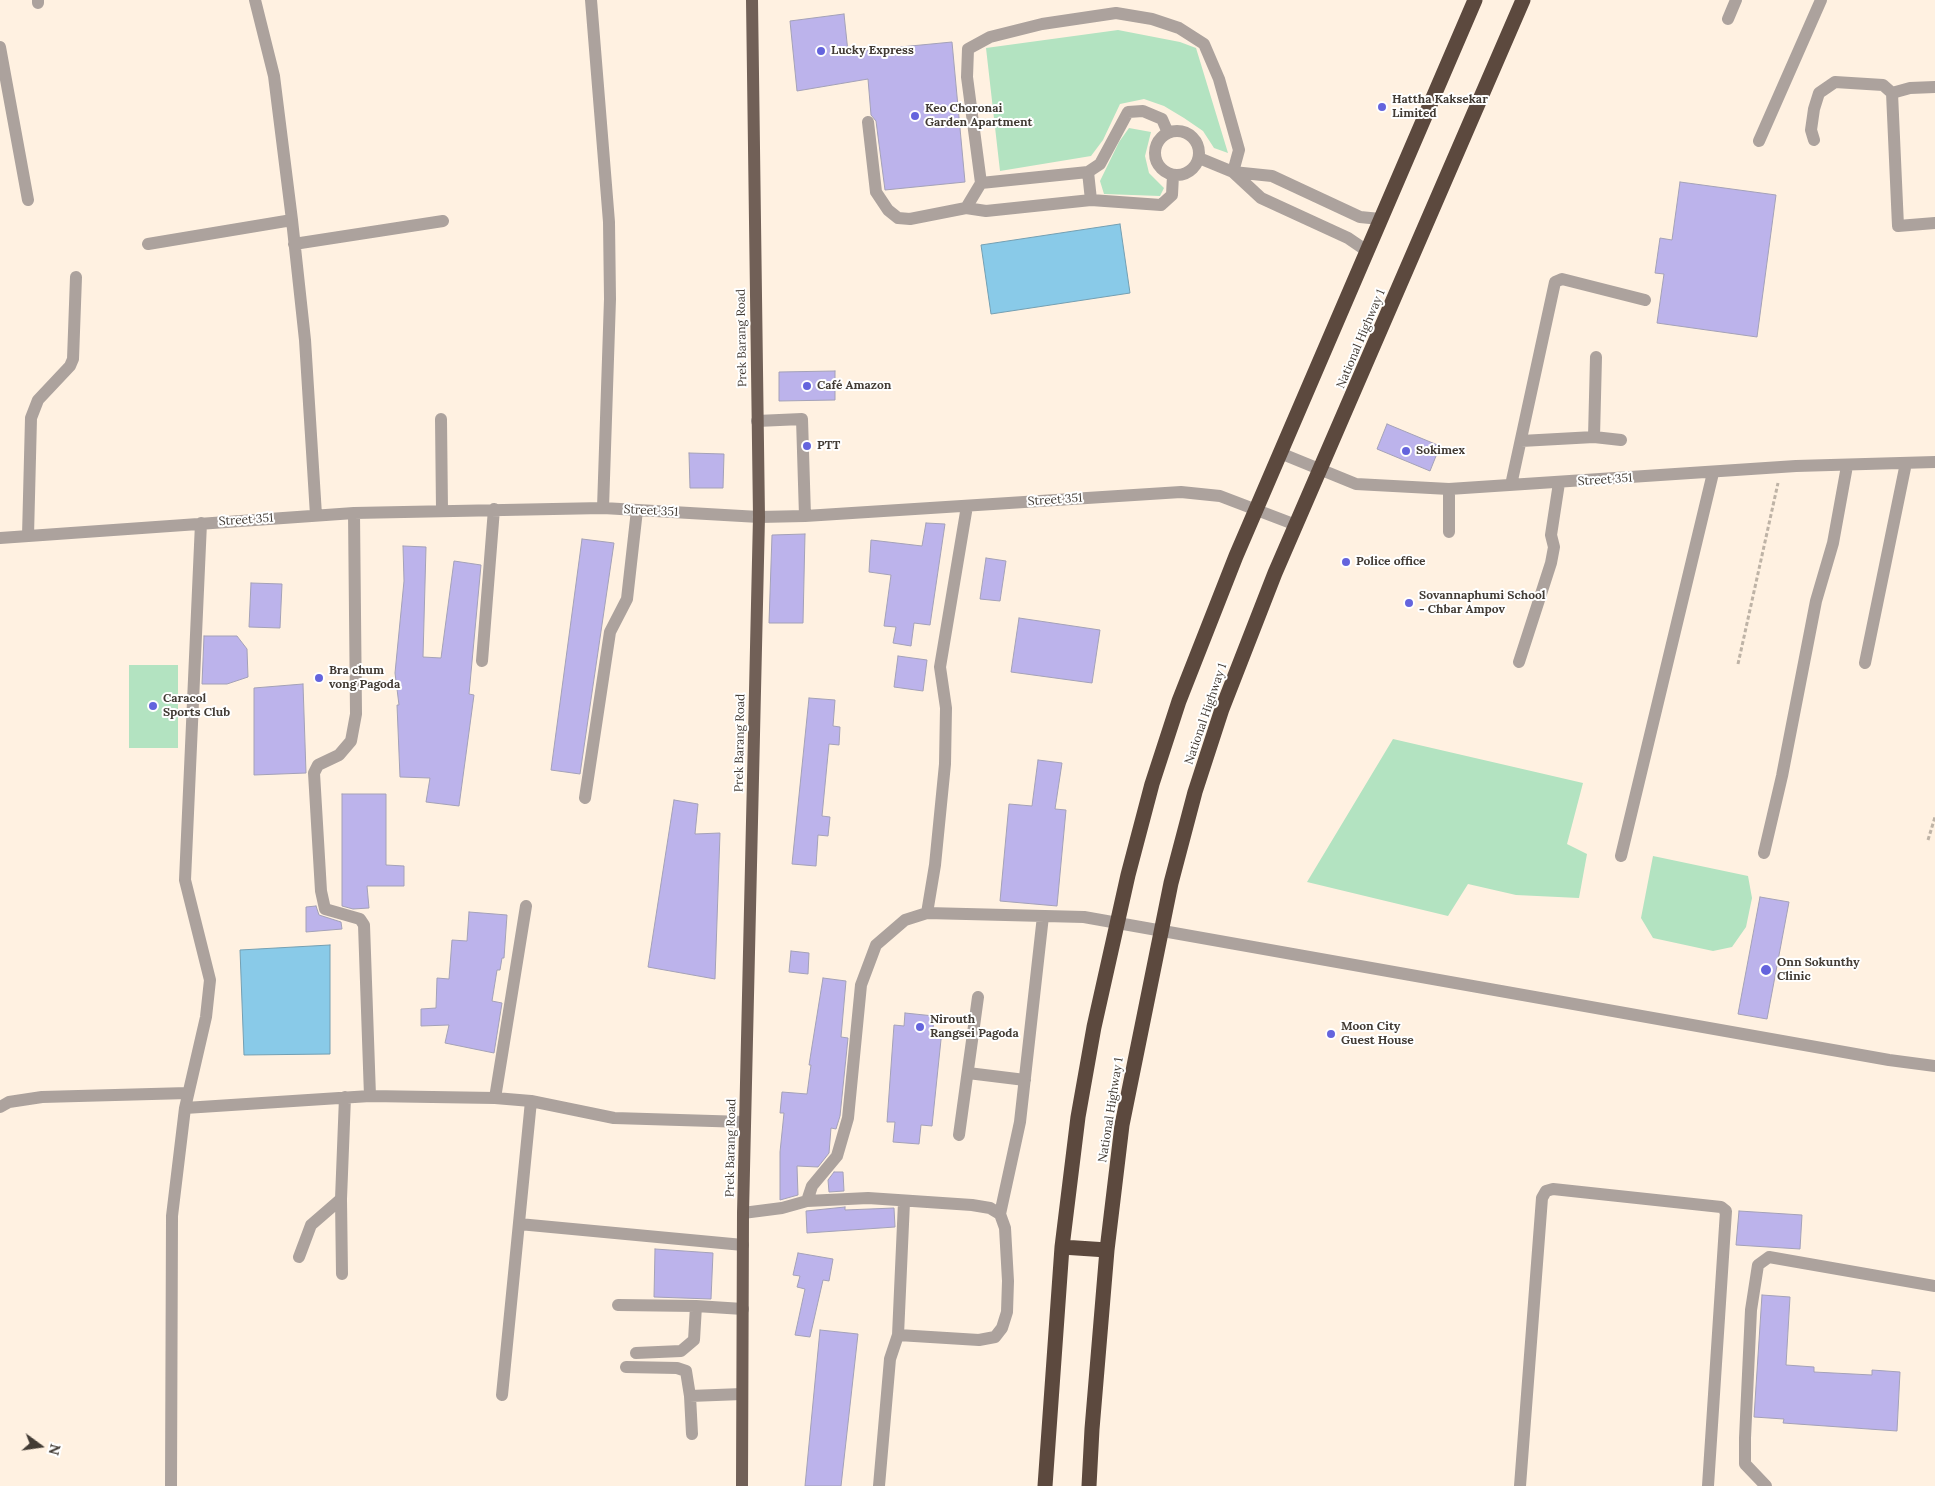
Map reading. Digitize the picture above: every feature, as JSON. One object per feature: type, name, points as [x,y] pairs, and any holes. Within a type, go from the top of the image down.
[{"type":"highway","points":[[1045,1486],[1062,1247],[1078,1117],[1094,1027],[1117,922],[1152,784],[1176,710],[1217,603],[1474,0]]},
{"type":"highway","name":"National Highway 1","points":[[1089,1486],[1107,1250],[1122,1125],[1171,883],[1195,792],[1222,709],[1296,525],[1523,0]]},
{"type":"highway","points":[[1062,1247],[1107,1250]]},
{"type":"main road","name":"Prek Barang Road","points":[[742,1486],[743,1213],[758,517],[752,0]]},
{"type":"street","points":[[255,0],[274,76],[292,220],[305,340],[316,515]]},
{"type":"street","points":[[591,0],[609,232],[610,299],[603,508]]},
{"type":"street","points":[[1728,19],[1736,0]]},
{"type":"street","points":[[1759,141],[1821,0]]},
{"type":"street","points":[[966,208],[981,183],[967,77],[968,49],[990,37],[1016,30],[1042,24],[1116,14],[1152,19],[1178,28],[1204,44],[1219,79],[1239,150],[1233,172]]},
{"type":"street","points":[[0,48],[28,200]]},
{"type":"street","points":[[1814,140],[1812,130],[1819,93],[1835,82],[1883,85],[1892,93],[1898,226],[1935,223]]},
{"type":"street","points":[[1892,93],[1910,88],[1935,86]]},
{"type":"street","points":[[981,183],[1088,172],[1100,164],[1128,112],[1143,111],[1162,119],[1168,133]]},
{"type":"street","points":[[868,122],[876,192],[888,210],[898,218],[910,220],[966,208],[986,210],[1091,200],[1161,204],[1172,196],[1173,175]]},
{"type":"street","points":[[1181,131],[1190,135],[1199,148],[1199,158],[1190,172],[1173,175],[1164,171],[1159,165],[1155,154],[1159,141],[1168,133],[1181,131]]},
{"type":"street","points":[[1199,158],[1233,172],[1272,176],[1360,217],[1380,220]]},
{"type":"street","points":[[1088,172],[1091,200]]},
{"type":"street","points":[[1233,172],[1262,198],[1348,238],[1367,251]]},
{"type":"street","points":[[148,244],[292,220]]},
{"type":"street","points":[[294,244],[443,220]]},
{"type":"street","points":[[28,536],[31,418],[38,400],[70,366],[73,359],[76,277]]},
{"type":"street","points":[[1511,485],[1555,282],[1562,279],[1645,300]]},
{"type":"street","points":[[1594,438],[1596,357]]},
{"type":"street","points":[[441,419],[442,510]]},
{"type":"street","points":[[757,421],[802,419],[805,516]]},
{"type":"street","points":[[1521,441],[1594,438],[1620,440]]},
{"type":"street","name":"Street 351","points":[[1280,453],[1356,484],[1449,489],[1781,468],[1935,462]]},
{"type":"street","points":[[1865,663],[1906,463]]},
{"type":"street","points":[[1764,853],[1782,776],[1816,601],[1833,543],[1847,466]]},
{"type":"street","points":[[1621,856],[1713,473]]},
{"type":"street","points":[[1519,662],[1551,562],[1554,547],[1551,535],[1560,483]]},
{"type":"street","points":[[1449,489],[1450,532]]},
{"type":"street","name":"Street 351","points":[[0,538],[354,512],[603,508],[758,517],[805,516],[1181,492],[1220,496],[1296,525]]},
{"type":"street","points":[[927,913],[935,865],[945,764],[946,708],[940,667],[967,506]]},
{"type":"street","points":[[482,661],[494,509]]},
{"type":"street","points":[[585,798],[610,632],[626,599],[637,510]]},
{"type":"street","points":[[354,512],[356,714],[350,741],[339,754],[318,765],[314,773],[321,891],[325,909],[360,919],[364,925],[370,1096]]},
{"type":"street","points":[[172,1486],[172,1216],[185,1108],[206,1017],[210,980],[185,880],[201,523]]},
{"type":"street","points":[[495,1098],[526,906]]},
{"type":"street","points":[[807,1201],[812,1186],[837,1156],[842,1143],[848,1118],[861,985],[876,945],[905,920],[927,913],[1084,917],[1117,922],[1889,1060],[1935,1066]]},
{"type":"street","points":[[898,1335],[979,1340],[995,1337],[1002,1328],[1007,1312],[1008,1281],[1005,1228],[1000,1214],[1014,1156],[1025,1080],[1043,916]]},
{"type":"street","points":[[959,1135],[978,997]]},
{"type":"street","points":[[968,1073],[1025,1080]]},
{"type":"street","points":[[0,1107],[9,1102],[42,1097],[188,1093]]},
{"type":"street","points":[[185,1108],[370,1096],[495,1098],[531,1101],[614,1118],[745,1122]]},
{"type":"street","points":[[342,1274],[341,1198],[345,1097]]},
{"type":"street","points":[[502,1395],[531,1101]]},
{"type":"street","points":[[1520,1486],[1542,1198],[1546,1191],[1553,1189],[1721,1207],[1726,1211],[1708,1486]]},
{"type":"street","points":[[299,1257],[311,1225],[341,1198]]},
{"type":"street","points":[[743,1213],[807,1201],[868,1198],[904,1202],[972,1205],[990,1208],[1000,1214]]},
{"type":"street","points":[[879,1486],[890,1359],[898,1335],[904,1202]]},
{"type":"street","points":[[519,1224],[743,1245]]},
{"type":"street","points":[[1766,1486],[1745,1464],[1744,1438],[1751,1310],[1758,1265],[1769,1257],[1935,1286]]},
{"type":"street","points":[[618,1305],[743,1309]]},
{"type":"street","points":[[636,1353],[681,1351],[694,1340],[696,1306]]},
{"type":"street","points":[[626,1367],[682,1369],[687,1376],[692,1434]]},
{"type":"street","points":[[690,1396],[742,1394]]},
{"type":"path","points":[[1738,664],[1781,468]]},
{"type":"path","points":[[1928,840],[1935,817]]},
{"type":"green space","points":[[1118,30],[1180,42],[1196,48],[1228,153],[1214,148],[1203,131],[1184,118],[1164,106],[1144,99],[1120,104],[1103,140],[1091,156],[1000,171],[986,48]]},
{"type":"green space","points":[[1129,128],[1151,132],[1145,156],[1149,173],[1164,188],[1160,196],[1104,194],[1100,181],[1119,142]]},
{"type":"green space","name":"Caracol Sports Club","points":[[129,665],[178,665],[178,748],[129,748]]},
{"type":"green space","points":[[1393,739],[1583,783],[1567,844],[1587,854],[1579,898],[1516,895],[1468,884],[1448,916],[1307,882]]},
{"type":"green space","points":[[1653,856],[1748,876],[1752,898],[1746,927],[1732,947],[1713,951],[1653,938],[1641,918]]},
{"type":"water","points":[[1120,224],[1130,293],[991,314],[981,245]]},
{"type":"water","points":[[330,945],[330,1054],[244,1055],[240,950]]},
{"type":"building","name":"Keo Choronai Garden Apartment","points":[[844,14],[848,52],[952,42],[965,182],[885,190],[876,121],[871,115],[868,79],[797,91],[790,21]]},
{"type":"building","points":[[1680,182],[1776,195],[1757,337],[1657,323],[1664,274],[1655,273],[1660,238],[1672,240]]},
{"type":"building","name":"Café Amazon","points":[[835,371],[835,400],[779,401],[779,372]]},
{"type":"building","points":[[1387,424],[1440,446],[1430,471],[1377,449]]},
{"type":"building","points":[[689,453],[724,454],[723,488],[690,488]]},
{"type":"building","points":[[926,523],[945,524],[930,625],[914,623],[911,646],[893,643],[896,627],[884,626],[891,575],[869,572],[871,540],[922,546]]},
{"type":"building","points":[[805,534],[803,623],[769,623],[772,535]]},
{"type":"building","points":[[582,539],[614,543],[580,774],[551,770]]},
{"type":"building","points":[[403,546],[426,547],[423,657],[441,658],[454,561],[481,565],[469,694],[474,695],[459,806],[426,802],[430,778],[400,777],[397,705],[399,705],[395,673],[404,581]]},
{"type":"building","points":[[986,558],[1006,561],[1000,601],[980,599]]},
{"type":"building","points":[[251,583],[282,584],[280,628],[249,627]]},
{"type":"building","points":[[1019,618],[1100,630],[1092,683],[1011,672]]},
{"type":"building","points":[[204,636],[237,636],[247,649],[248,677],[227,684],[202,684]]},
{"type":"building","points":[[898,656],[927,660],[923,691],[894,687]]},
{"type":"building","points":[[303,684],[306,773],[254,775],[254,688]]},
{"type":"building","points":[[809,698],[835,700],[833,726],[840,727],[839,745],[829,744],[822,816],[830,817],[828,836],[818,835],[816,866],[792,864]]},
{"type":"building","points":[[1038,760],[1062,763],[1055,809],[1066,810],[1057,906],[1000,901],[1009,804],[1032,806]]},
{"type":"building","points":[[342,794],[386,794],[386,865],[404,866],[404,886],[367,886],[369,908],[353,909],[342,906]]},
{"type":"building","points":[[674,800],[698,804],[695,834],[720,833],[715,979],[648,967]]},
{"type":"building","points":[[1760,897],[1789,902],[1767,1019],[1738,1014]]},
{"type":"building","points":[[316,906],[319,915],[341,922],[342,929],[306,932],[306,907]]},
{"type":"building","points":[[469,912],[507,915],[504,958],[502,958],[500,970],[497,970],[492,1001],[502,1003],[494,1053],[445,1043],[449,1025],[421,1026],[421,1009],[436,1008],[437,978],[449,979],[452,940],[467,941]]},
{"type":"building","points":[[791,951],[809,953],[808,974],[789,972]]},
{"type":"building","points":[[823,978],[846,981],[841,1037],[848,1038],[840,1116],[836,1129],[831,1128],[829,1153],[818,1167],[797,1166],[798,1195],[780,1200],[780,1152],[784,1113],[780,1113],[782,1092],[807,1094],[811,1065],[809,1065]]},
{"type":"building","points":[[905,1013],[934,1016],[933,1029],[942,1030],[932,1126],[921,1125],[919,1144],[893,1142],[895,1122],[887,1122],[894,1025],[904,1026]]},
{"type":"building","points":[[834,1172],[843,1172],[844,1191],[829,1192],[828,1180]]},
{"type":"building","points":[[845,1207],[845,1210],[894,1208],[895,1227],[807,1233],[806,1211]]},
{"type":"building","points":[[1739,1211],[1802,1215],[1800,1249],[1736,1245]]},
{"type":"building","points":[[655,1249],[713,1253],[711,1299],[654,1297]]},
{"type":"building","points":[[798,1253],[833,1259],[829,1281],[823,1280],[810,1337],[795,1335],[805,1289],[797,1287],[800,1276],[793,1275]]},
{"type":"building","points":[[1762,1295],[1790,1297],[1786,1365],[1814,1367],[1814,1372],[1872,1375],[1872,1370],[1900,1372],[1897,1431],[1783,1423],[1784,1419],[1754,1417]]},
{"type":"building","points":[[820,1330],[858,1334],[841,1486],[805,1486]]},
{"type":"place","name":"Lucky Express","points":[[821,51]]},
{"type":"place","name":"Hattha Kaksekar Limited","points":[[1382,107]]},
{"type":"place","name":"Keo Choronai Garden Apartment","points":[[915,116]]},
{"type":"place","name":"Café Amazon","points":[[807,386]]},
{"type":"place","name":"PTT","points":[[807,446]]},
{"type":"place","name":"Sokimex","points":[[1406,451]]},
{"type":"place","name":"Police office","points":[[1346,562]]},
{"type":"place","name":"Sovannaphumi School - Chbar Ampov","points":[[1409,603]]},
{"type":"place","name":"Bra chum vong Pagoda","points":[[319,678]]},
{"type":"place","name":"Caracol Sports Club","points":[[153,706]]},
{"type":"place","name":"Onn Sokunthy Clinic","points":[[1766,970]]},
{"type":"place","name":"Nirouth Rangsei Pagoda","points":[[920,1027]]},
{"type":"place","name":"Moon City Guest House","points":[[1331,1034]]}]
